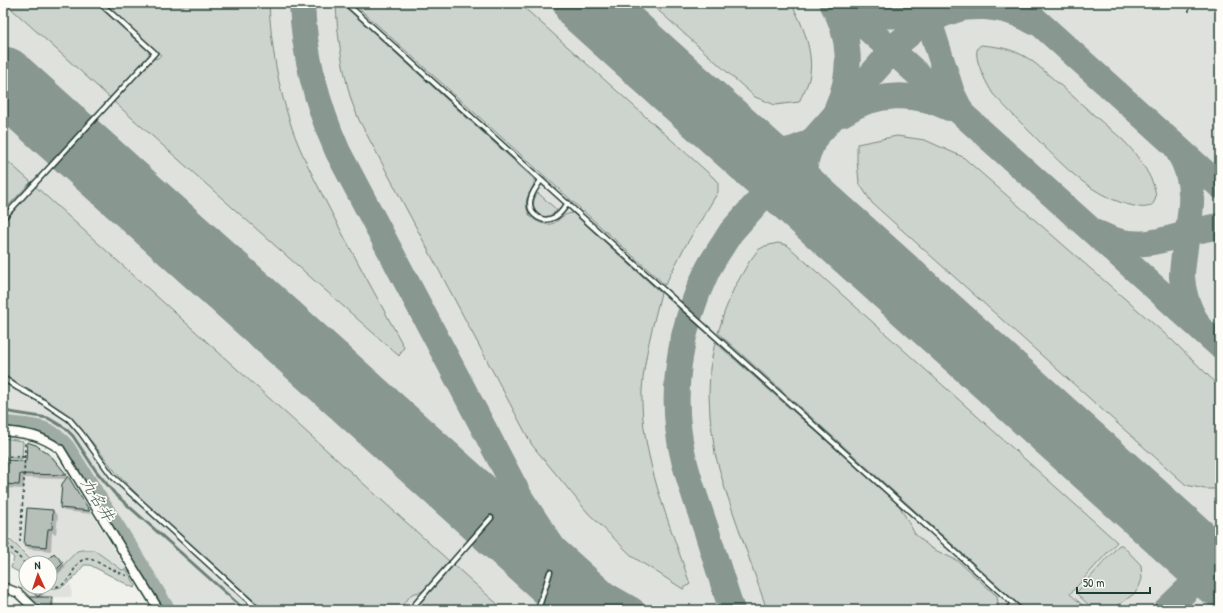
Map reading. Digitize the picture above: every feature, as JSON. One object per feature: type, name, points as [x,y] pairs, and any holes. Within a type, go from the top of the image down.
[{"type":"street","points":[[3,431],[34,435],[48,441],[60,449],[159,610]]},
{"type":"street","points":[[3,587],[18,593],[36,610]]},
{"type":"lane","points":[[3,218],[155,53],[100,3]]},
{"type":"lane","points":[[346,3],[1020,610]]},
{"type":"lane","points":[[541,180],[532,194],[530,202],[531,209],[535,216],[548,220],[555,218],[568,203]]},
{"type":"lane","points":[[3,378],[69,419],[112,476],[259,610]]},
{"type":"lane","points":[[410,610],[491,518]]},
{"type":"lane","points":[[538,610],[550,572]]},
{"type":"lane","points":[[1007,610],[1013,604]]},
{"type":"path","points":[[1189,3],[1190,15]]},
{"type":"path","points":[[20,542],[24,482],[25,434]]},
{"type":"path","points":[[3,456],[24,457]]},
{"type":"path","points":[[3,539],[18,556]]},
{"type":"path","points":[[58,586],[68,581],[79,562],[91,559],[122,574],[141,580]]},
{"type":"shaded area","points":[[3,3],[1220,3],[1220,610],[163,610],[68,453],[58,440],[50,434],[40,431],[3,425]]},
{"type":"shaded area","points":[[5,3],[95,3],[149,52],[149,56],[113,97],[109,97]]},
{"type":"shaded area","points":[[104,3],[269,3],[271,35],[276,66],[287,113],[296,138],[335,220],[404,347],[399,356],[114,102],[153,59],[158,58],[161,55]]},
{"type":"shaded area","points":[[336,3],[341,3],[534,179],[533,186],[526,203],[528,213],[532,218],[543,224],[551,224],[565,215],[573,213],[661,293],[649,341],[645,366],[642,391],[643,415],[651,464],[665,513],[690,584],[683,589],[633,557],[588,513],[532,445],[359,120],[351,99],[340,50]]},
{"type":"shaded area","points":[[353,3],[519,3],[714,178],[718,183],[718,192],[683,250],[665,285]]},
{"type":"shaded area","points":[[650,3],[791,3],[804,30],[810,60],[809,79],[799,102],[775,105],[755,97]]},
{"type":"shaded area","points":[[981,45],[1017,52],[1029,59],[1122,139],[1135,153],[1146,169],[1156,194],[1154,203],[1143,207],[1134,206],[1119,202],[1106,196],[1081,180],[1048,151],[993,94],[980,69],[978,61],[978,48]]},
{"type":"shaded area","points":[[897,136],[925,140],[963,157],[1172,340],[1208,375],[1220,389],[1220,489],[1205,489],[1186,485],[872,203],[859,183],[857,144]]},
{"type":"shaded area","points":[[3,157],[31,182],[3,210]]},
{"type":"shaded area","points":[[35,186],[449,561],[423,591],[412,594],[398,610],[264,610],[158,515],[118,475],[69,416],[44,399],[8,378],[3,373],[3,223]]},
{"type":"shaded area","points":[[538,193],[557,210],[551,215],[545,217],[540,216],[534,208],[535,198]]},
{"type":"shaded area","points":[[778,243],[787,245],[1117,542],[1070,594],[1088,610],[1025,610],[718,333],[734,288],[749,262],[758,250],[765,246]]},
{"type":"shaded area","points":[[715,342],[899,505],[915,534],[931,548],[958,561],[997,596],[999,610],[767,610],[725,489],[715,454],[709,394],[710,368]]},
{"type":"shaded area","points":[[3,438],[23,441],[22,459],[3,457]]},
{"type":"shaded area","points":[[27,441],[37,445],[53,455],[68,474],[126,569],[122,570],[95,550],[81,549],[77,550],[58,571],[58,555],[28,555],[3,530],[3,457],[25,459],[25,442]]},
{"type":"shaded area","points":[[3,534],[26,555],[18,555],[18,572],[11,568],[14,558],[3,547]]},
{"type":"shaded area","points":[[1119,545],[1122,545],[1141,565],[1142,579],[1139,587],[1135,593],[1112,610],[1094,610],[1076,593]]},
{"type":"shaded area","points":[[94,550],[122,570],[126,569],[136,586],[134,588],[90,565],[84,565],[68,583],[58,588],[58,571],[77,551]]},
{"type":"shaded area","points":[[454,565],[504,610],[414,610]]},
{"type":"shaded area","points":[[71,584],[72,597],[52,597],[52,610],[40,610],[24,595],[58,595],[58,589]]},
{"type":"building","points":[[27,442],[36,445],[51,456],[67,475],[20,474],[19,485],[3,484],[3,460],[26,461]]},
{"type":"building","points":[[68,476],[90,511],[60,508],[62,484]]},
{"type":"building","points":[[27,508],[53,510],[52,529],[48,529],[46,547],[24,545]]},
{"type":"building","points":[[58,557],[63,563],[58,568]]},
{"type":"building","points":[[30,597],[52,597],[52,607],[40,607]]},
{"type":"waterway","points":[[3,411],[48,418],[65,428],[73,436],[96,471],[115,494],[245,610]]},
{"type":"waterway","name":"九名井","points":[[3,424],[38,428],[60,440],[67,448],[167,610]]},
{"type":"taxiway","points":[[302,3],[303,22],[313,79],[324,116],[338,152],[521,499],[560,558],[603,610]]},
{"type":"taxiway","points":[[832,3],[843,28],[848,55],[846,81],[837,108]]},
{"type":"taxiway","points":[[839,3],[1220,346]]},
{"type":"taxiway","points":[[1017,3],[1220,186]]},
{"type":"taxiway","points":[[924,5],[952,93],[960,109]]},
{"type":"taxiway","points":[[846,6],[862,12],[878,15],[914,14],[968,7],[998,8],[1022,16],[1034,22]]},
{"type":"taxiway","points":[[732,610],[689,478],[679,436],[677,412],[679,364],[689,316],[697,293],[707,271],[731,232],[901,41],[918,27],[929,21],[962,8]]},
{"type":"taxiway","points":[[842,114],[868,101],[895,96],[936,102],[949,108]]},
{"type":"taxiway","points":[[732,134],[750,147],[757,150],[773,152],[781,152],[797,148],[811,141]]},
{"type":"taxiway","points":[[812,144],[805,164],[804,182],[810,199],[823,217]]},
{"type":"taxiway","points":[[1178,151],[1184,163],[1191,186],[1191,210],[1182,277],[1183,289],[1186,300],[1196,321]]},
{"type":"taxiway","points":[[1100,234],[1116,241],[1146,243],[1220,226]]},
{"type":"taxiway","points":[[467,497],[557,565]]},
{"type":"taxiway","points":[[1166,526],[1178,533],[1192,538],[1220,538]]},
{"type":"taxiway","points":[[1166,610],[1220,555]]},
{"type":"taxiway","points":[[590,586],[632,610]]},
{"type":"runway","points":[[586,3],[1220,574]]},
{"type":"runway","points":[[3,79],[593,610]]}]
